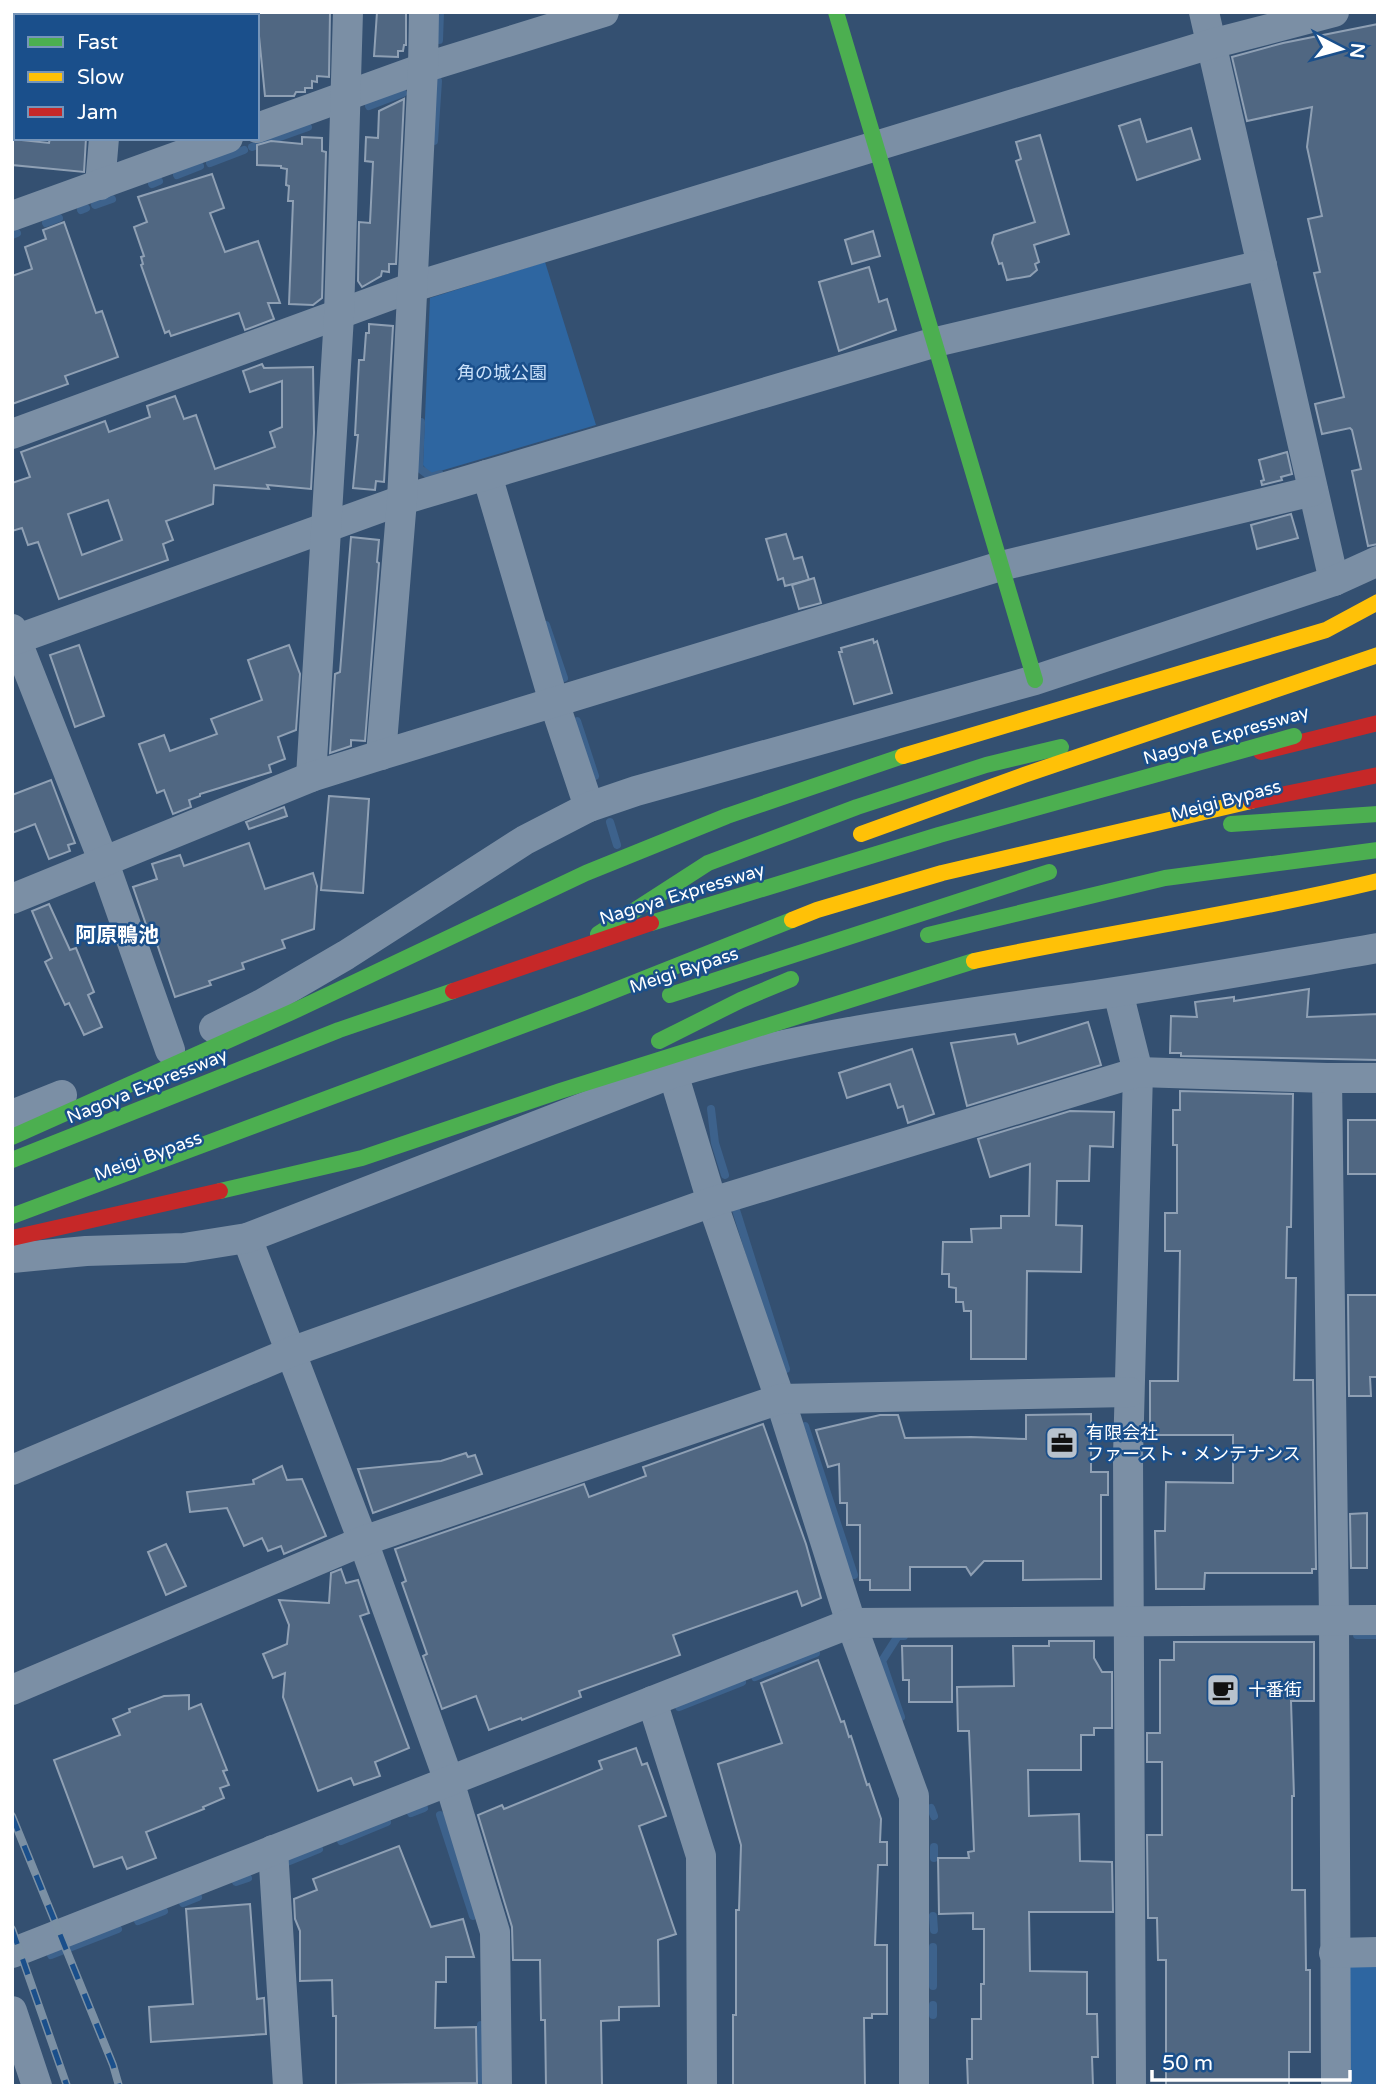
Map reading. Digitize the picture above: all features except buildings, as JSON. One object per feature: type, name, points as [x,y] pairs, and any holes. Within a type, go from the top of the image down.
[{"type":"main road","points":[[836,12],[1035,680]]},
{"type":"main road","points":[[1326,630],[1378,602]]},
{"type":"main road","points":[[12,1137],[383,970],[586,873],[727,816],[901,757],[1326,630],[1378,623]]},
{"type":"main road","points":[[850,838],[1024,775],[1378,655]]},
{"type":"main road","points":[[552,964],[708,863],[857,807],[986,765],[1203,713],[1302,680],[1378,661]]},
{"type":"main road","name":"Nagoya Expressway","points":[[12,1159],[339,1031],[624,931],[939,835],[1378,711]]},
{"type":"main road","name":"Meigi Bypass","points":[[12,1159],[552,964],[1277,747],[1378,723]]},
{"type":"main road","points":[[12,1216],[583,1003],[817,910],[942,873],[1307,788],[1378,778]]},
{"type":"main road","name":"Meigi Bypass","points":[[1149,841],[1378,778]]},
{"type":"main road","points":[[1200,825],[1378,814]]},
{"type":"main road","points":[[917,939],[1166,878],[1343,854],[1378,852]]},
{"type":"main road","points":[[717,903],[790,863]]},
{"type":"main road","name":"Meigi Bypass","points":[[658,998],[1071,865]]},
{"type":"main road","points":[[12,1238],[362,1158],[560,1091],[961,964],[1100,935],[1298,900],[1378,881]]},
{"type":"main road","points":[[560,1091],[741,1000],[803,973]]},
{"type":"main road","name":"Meigi Bypass","points":[[12,1225],[460,1066]]},
{"type":"street","points":[[311,777],[339,316],[348,12]]},
{"type":"street","points":[[381,755],[402,500],[424,12]]},
{"type":"street","points":[[259,127],[423,68],[604,12]]},
{"type":"street","points":[[1204,12],[1334,581]]},
{"type":"street","points":[[12,434],[413,287],[1211,44],[1334,12]]},
{"type":"street","points":[[100,185],[104,140]]},
{"type":"street","points":[[12,216],[223,140]]},
{"type":"street","points":[[170,1050],[103,860],[13,637],[402,500],[936,342],[1262,265]]},
{"type":"street","points":[[487,475],[554,702],[589,807]]},
{"type":"street","points":[[12,898],[311,777],[381,755],[1001,566],[1313,491]]},
{"type":"street","points":[[12,1115],[170,1050],[260,1005],[346,955],[525,840],[589,807],[636,791],[1035,680],[1334,581],[1378,561]]},
{"type":"street","points":[[12,1258],[86,1251],[184,1248],[247,1238],[673,1073],[736,1054],[814,1038],[1118,992],[1378,948]]},
{"type":"street","points":[[1118,992],[1138,1072],[1129,1392],[1127,1622],[1131,2086]]},
{"type":"street","points":[[12,1470],[291,1352],[712,1202],[1138,1072],[1378,1078]]},
{"type":"street","points":[[673,1073],[712,1202],[780,1399],[851,1623],[914,1796],[914,2086]]},
{"type":"street","points":[[1327,1078],[1334,1620],[1335,2086]]},
{"type":"street","points":[[247,1238],[363,1541],[449,1781],[495,1932],[496,2086]]},
{"type":"street","points":[[12,1690],[363,1541],[780,1399],[1129,1392]]},
{"type":"street","points":[[12,1953],[851,1623],[1378,1620]]},
{"type":"street","points":[[652,1701],[701,1856],[702,2086]]},
{"type":"street","points":[[273,1850],[289,2086]]},
{"type":"street","points":[[1334,1953],[1378,1952]]},
{"type":"street","points":[[12,2011],[37,2086]]},
{"type":"green space","name":"角の城公園","points":[[545,262],[596,425],[430,474],[423,465],[430,298]]},
{"type":"green space","points":[[1378,1957],[1378,2086],[1351,2086],[1348,1963]]},
{"type":"waterway","points":[[439,40],[440,12]]},
{"type":"waterway","points":[[434,141],[438,81]]},
{"type":"waterway","points":[[369,106],[403,93]]},
{"type":"waterway","points":[[252,147],[308,127]]},
{"type":"waterway","points":[[210,163],[244,150]]},
{"type":"waterway","points":[[177,175],[200,166]]},
{"type":"waterway","points":[[152,184],[159,181]]},
{"type":"waterway","points":[[95,205],[112,199]]},
{"type":"waterway","points":[[81,210],[86,208]]},
{"type":"waterway","points":[[46,223],[59,218]]},
{"type":"waterway","points":[[12,235],[17,233]]},
{"type":"waterway","points":[[421,422],[419,468],[431,477],[440,474]]},
{"type":"waterway","points":[[546,625],[564,678]]},
{"type":"waterway","points":[[577,721],[595,776]]},
{"type":"waterway","points":[[610,822],[617,845]]},
{"type":"waterway","points":[[711,1109],[715,1143],[725,1175]]},
{"type":"waterway","points":[[736,1210],[786,1369]]},
{"type":"waterway","points":[[805,1426],[854,1575]]},
{"type":"waterway","points":[[1357,1635],[1378,1635]]},
{"type":"waterway","points":[[901,1717],[882,1661],[898,1636],[904,1636]]},
{"type":"waterway","points":[[755,1677],[816,1653]]},
{"type":"waterway","points":[[679,1707],[742,1682]]},
{"type":"waterway","points":[[411,1813],[424,1808]]},
{"type":"waterway","points":[[931,1808],[934,1816]]},
{"type":"waterway","points":[[440,1815],[473,1916]]},
{"type":"waterway","points":[[341,1841],[387,1822]]},
{"type":"waterway","points":[[934,1847],[934,1858]]},
{"type":"waterway","points":[[287,1862],[319,1849]]},
{"type":"waterway","points":[[236,1882],[248,1878]]},
{"type":"waterway","points":[[183,1903],[198,1897]]},
{"type":"waterway","points":[[138,1921],[164,1911]]},
{"type":"waterway","points":[[933,1916],[934,1930]]},
{"type":"waterway","points":[[51,1955],[118,1929]]},
{"type":"waterway","points":[[933,1947],[933,1986]]},
{"type":"waterway","points":[[933,2005],[933,2015]]},
{"type":"waterway","points":[[481,2025],[482,2085]]},
{"type":"railway","points":[[12,1816],[113,2065],[119,2086]]},
{"type":"railway","points":[[12,1929],[67,2086]]},
{"type":"traffic: fast","points":[[836,12],[1035,680]]},
{"type":"traffic: fast","points":[[651,923],[939,835],[1294,736]]},
{"type":"traffic: fast","points":[[598,934],[708,863],[857,807],[986,765],[1061,747]]},
{"type":"traffic: fast","points":[[12,1137],[292,1012],[586,873],[727,816],[903,756]]},
{"type":"traffic: fast","points":[[1231,824],[1378,814]]},
{"type":"traffic: fast","points":[[928,935],[1165,878],[1378,850]]},
{"type":"traffic: fast","points":[[670,995],[1049,872]]},
{"type":"traffic: fast","points":[[12,1216],[583,1003],[792,920]]},
{"type":"traffic: fast","points":[[220,1191],[362,1158],[560,1091],[974,961]]},
{"type":"traffic: fast","points":[[659,1041],[741,1000],[791,979]]},
{"type":"traffic: fast","points":[[12,1160],[339,1030],[453,991]]},
{"type":"traffic: slow","points":[[903,756],[1326,630],[1378,602]]},
{"type":"traffic: slow","points":[[861,834],[1024,775],[1378,655]]},
{"type":"traffic: slow","points":[[792,920],[942,873],[1251,801]]},
{"type":"traffic: slow","points":[[974,961],[1378,881]]},
{"type":"traffic: jam","points":[[1261,752],[1378,723]]},
{"type":"traffic: jam","points":[[1251,801],[1378,775]]},
{"type":"traffic: jam","points":[[453,991],[651,923]]},
{"type":"traffic: jam","points":[[12,1238],[220,1191]]},
{"type":"place","name":"有限会社 ファースト・メンテナンス","points":[[1062,1443]]},
{"type":"place","name":"十番街","points":[[1223,1690]]},
{"type":"district","name":"阿原鴨池","points":[[117,935]]}]
